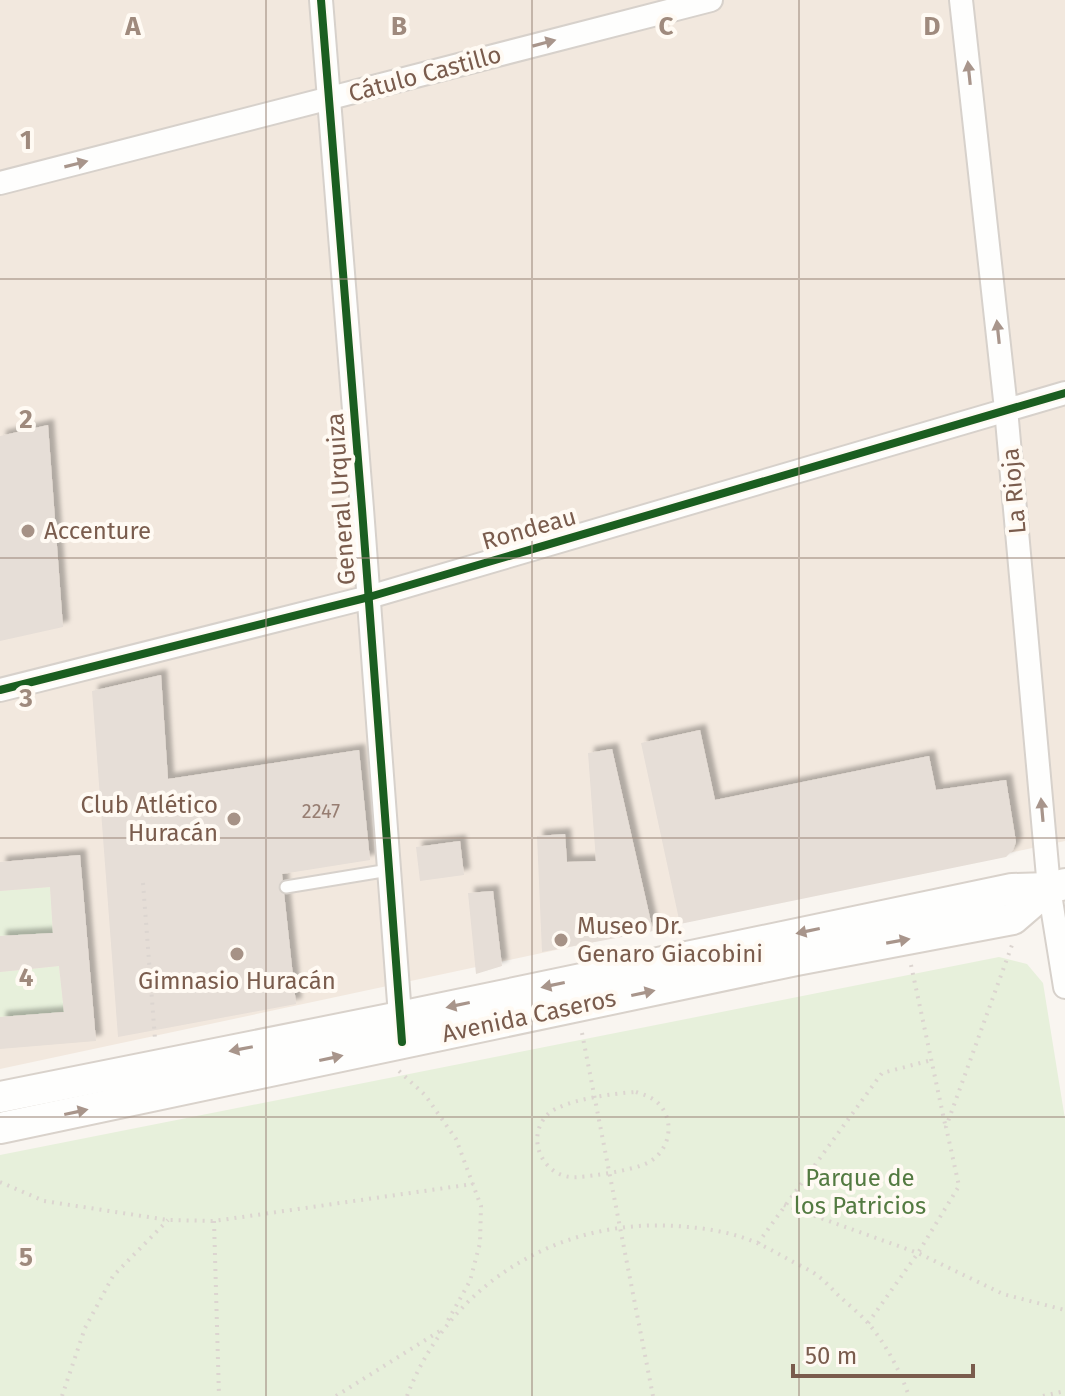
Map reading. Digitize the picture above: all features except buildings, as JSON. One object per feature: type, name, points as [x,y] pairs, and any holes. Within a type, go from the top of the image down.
[{"type":"main road","name":"Avenida Caseros","points":[[0,1097],[157,1065],[392,1036],[577,1007],[796,960],[1013,919],[1057,886]]},
{"type":"main road","name":"Avenida Caseros","points":[[0,1128],[1012,889],[1057,886]]},
{"type":"street","name":"General Urquiza","points":[[321,0],[389,870],[392,1036]]},
{"type":"street","name":"Cátulo Castillo","points":[[0,183],[711,0]]},
{"type":"street","name":"La Rioja","points":[[961,0],[1057,886],[1065,987]]},
{"type":"street","name":"Rondeau","points":[[0,690],[369,597],[1065,393]]},
{"type":"lane","points":[[286,887],[389,870]]},
{"type":"path","points":[[143,883],[157,1065]]},
{"type":"path","points":[[946,1127],[1012,948],[1013,919]]},
{"type":"path","points":[[868,1323],[918,1253],[959,1186],[905,940]]},
{"type":"path","points":[[577,1007],[653,1396]]},
{"type":"path","points":[[392,1036],[425,1095],[456,1139],[481,1206],[480,1243],[470,1281],[415,1374],[407,1396]]},
{"type":"path","points":[[758,1243],[882,1073],[932,1060]]},
{"type":"path","points":[[636,1092],[658,1103],[669,1125],[663,1149],[644,1165],[609,1172],[575,1178],[551,1170],[538,1149],[537,1137],[546,1115],[568,1103],[595,1098],[636,1092]]},
{"type":"path","points":[[0,1182],[44,1201],[168,1220],[214,1221],[473,1184]]},
{"type":"path","points":[[784,1205],[918,1253],[1003,1294],[1065,1310]]},
{"type":"path","points":[[62,1396],[85,1328],[113,1276],[168,1220]]},
{"type":"path","points":[[214,1221],[219,1396]]},
{"type":"path","points":[[336,1396],[443,1329],[471,1298],[503,1272],[539,1251],[577,1236],[620,1226],[665,1224],[712,1230],[758,1243],[818,1276],[868,1323],[900,1371],[909,1396]]},
{"type":"path","points":[[1043,1396],[1065,1391]]},
{"type":"shaded area","points":[[0,0],[1065,0],[1065,841],[0,1069]]},
{"type":"green space","points":[[50,887],[53,933],[0,936],[0,891]]},
{"type":"green space","name":"Parque de los Patricios","points":[[999,957],[1027,964],[1043,983],[1065,1119],[1065,1396],[0,1396],[0,1155]]},
{"type":"green space","points":[[59,966],[64,1012],[0,1017],[0,972]]},
{"type":"cycle path","points":[[321,0],[402,1042]]},
{"type":"cycle path","points":[[0,690],[369,597],[1065,393]]},
{"type":"place","name":"Accenture","points":[[28,531]]},
{"type":"place","name":"Club Atlético Huracán","points":[[234,819]]},
{"type":"place","name":"Museo Dr. Genaro Giacobini","points":[[561,940]]},
{"type":"place","name":"Gimnasio Huracán","points":[[237,954]]}]
